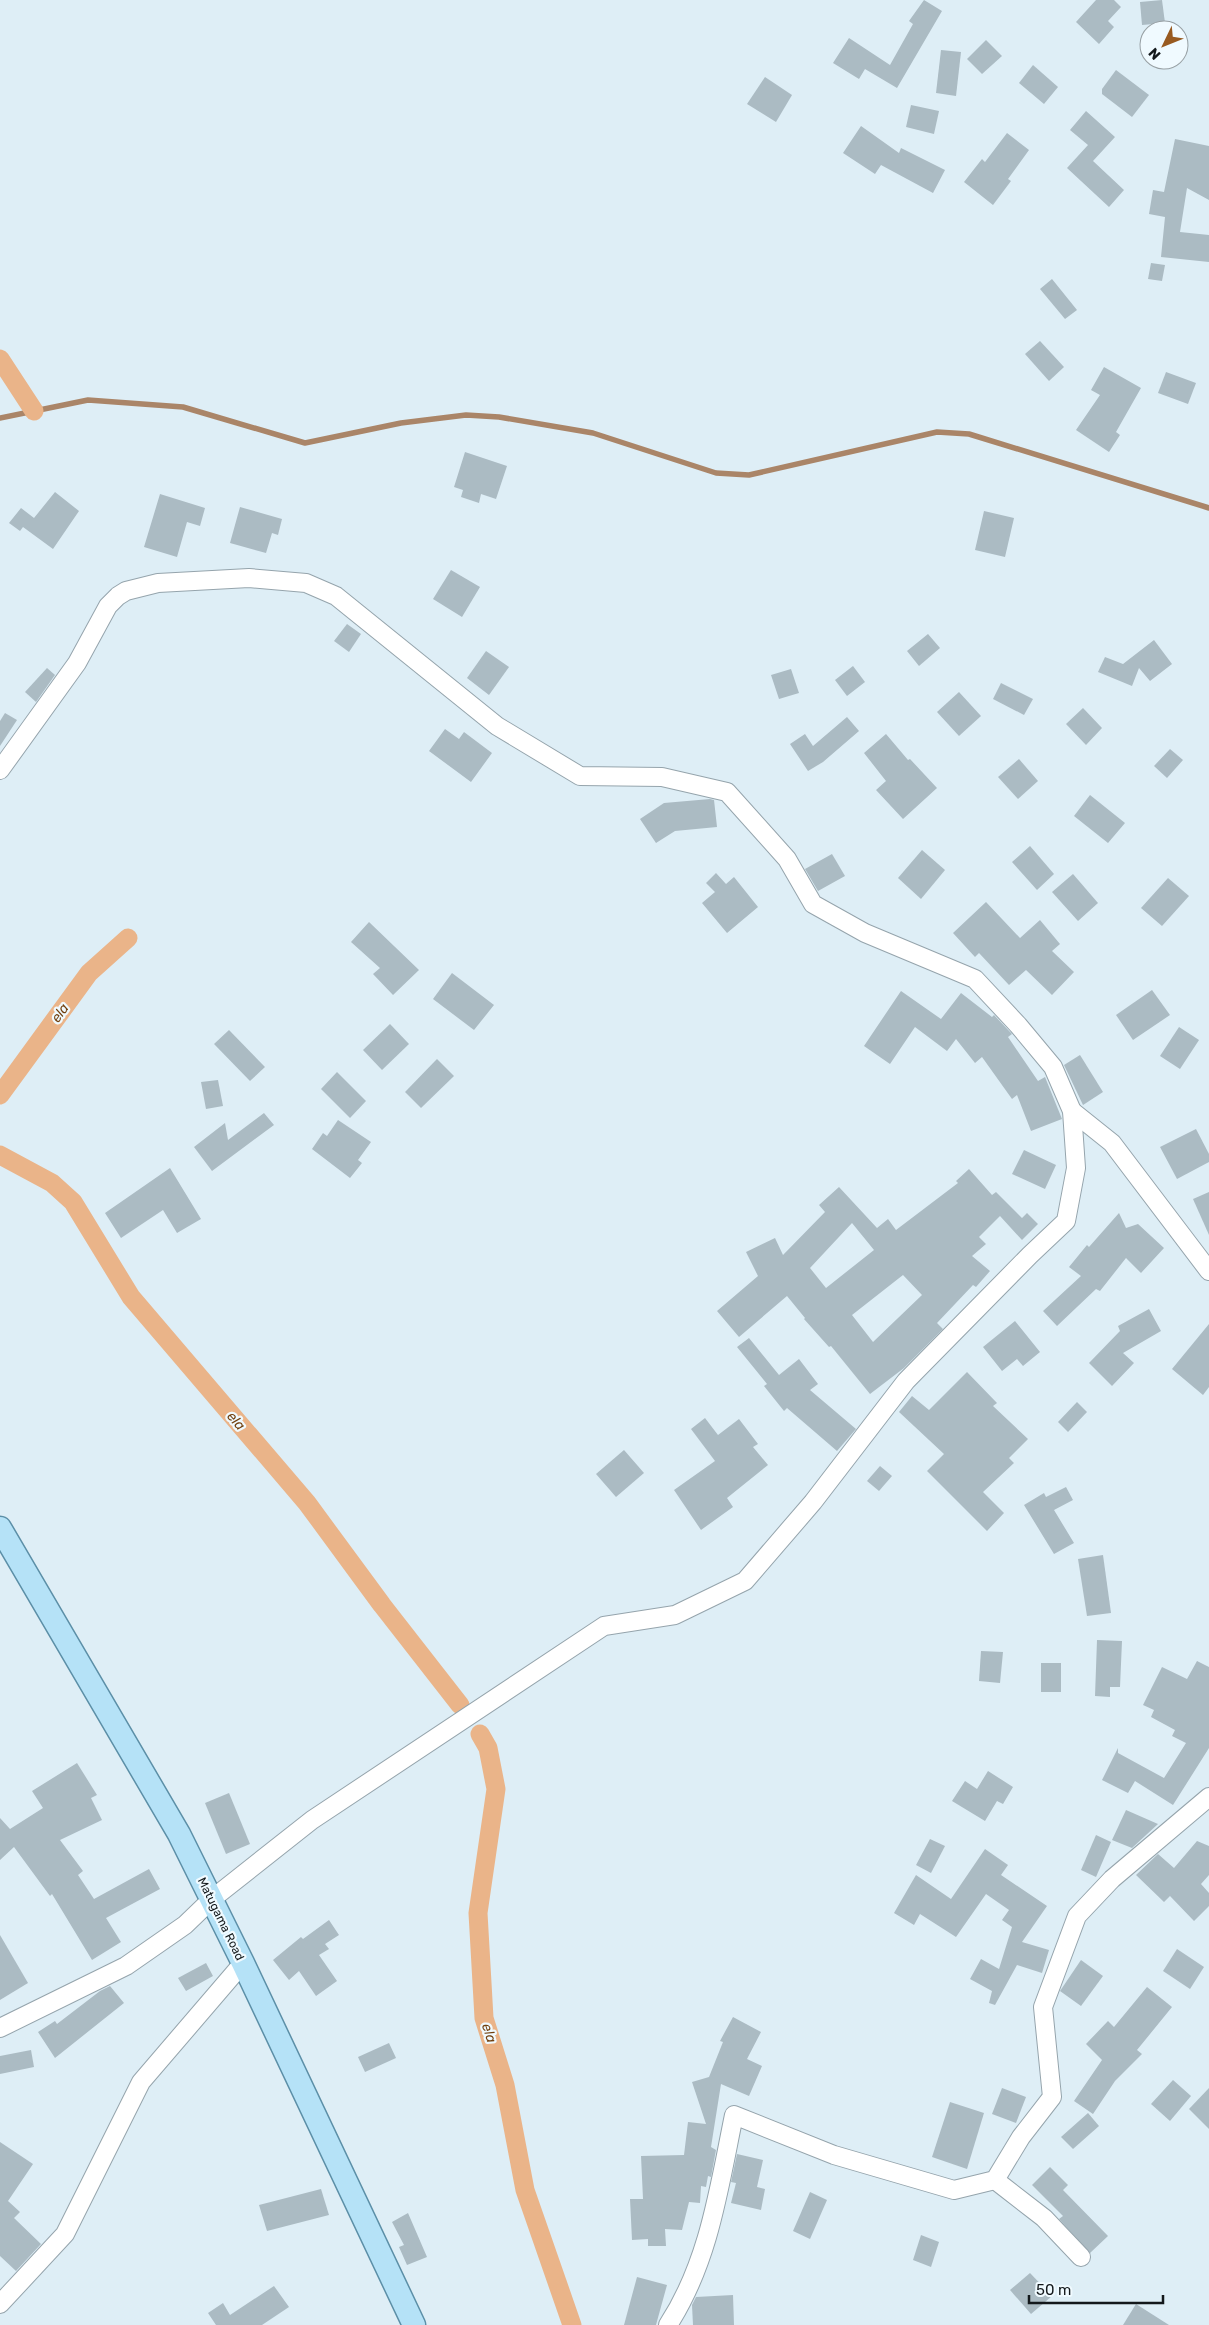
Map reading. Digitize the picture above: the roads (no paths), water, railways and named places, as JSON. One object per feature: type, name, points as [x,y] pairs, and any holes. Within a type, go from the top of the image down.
[{"type":"main road","name":"Matugama Road","points":[[0,1528],[179,1834],[243,1963],[414,2325]]},
{"type":"street","points":[[0,770],[77,663],[108,606],[126,591],[158,583],[249,578],[306,583],[336,596],[497,726],[580,776],[662,777],[727,792],[787,859],[813,904],[865,932],[976,979],[1053,1067],[1072,1111],[1076,1168],[1066,1221],[906,1381],[813,1502],[745,1581],[675,1615],[604,1626],[312,1820],[212,1899],[185,1926],[126,1966],[0,2028]]},
{"type":"street","points":[[1072,1111],[1112,1143],[1209,1271]]},
{"type":"street","points":[[668,2325],[682,2303],[706,2244],[734,2115],[834,2155],[954,2190],[995,2180],[1022,2137],[1052,2096],[1043,2007],[1077,1916],[1112,1879],[1209,1797]]},
{"type":"street","points":[[0,2304],[65,2234],[141,2082],[243,1963]]},
{"type":"street","points":[[995,2180],[1044,2218],[1081,2257]]},
{"type":"waterway","name":"ela","points":[[0,359],[34,411]]},
{"type":"waterway","points":[[0,418],[88,400],[183,407],[305,443],[401,423],[466,415],[499,417],[593,433],[716,473],[749,475],[937,432],[969,434],[1209,508]]},
{"type":"waterway","name":"ela","points":[[0,1095],[89,973],[128,938]]},
{"type":"waterway","name":"ela","points":[[0,1155],[52,1183],[73,1202],[131,1297],[307,1503],[382,1605],[460,1705]]},
{"type":"waterway","name":"ela","points":[[480,1734],[488,1748],[496,1789],[478,1913],[484,2018],[505,2085],[525,2190],[572,2325]]}]
